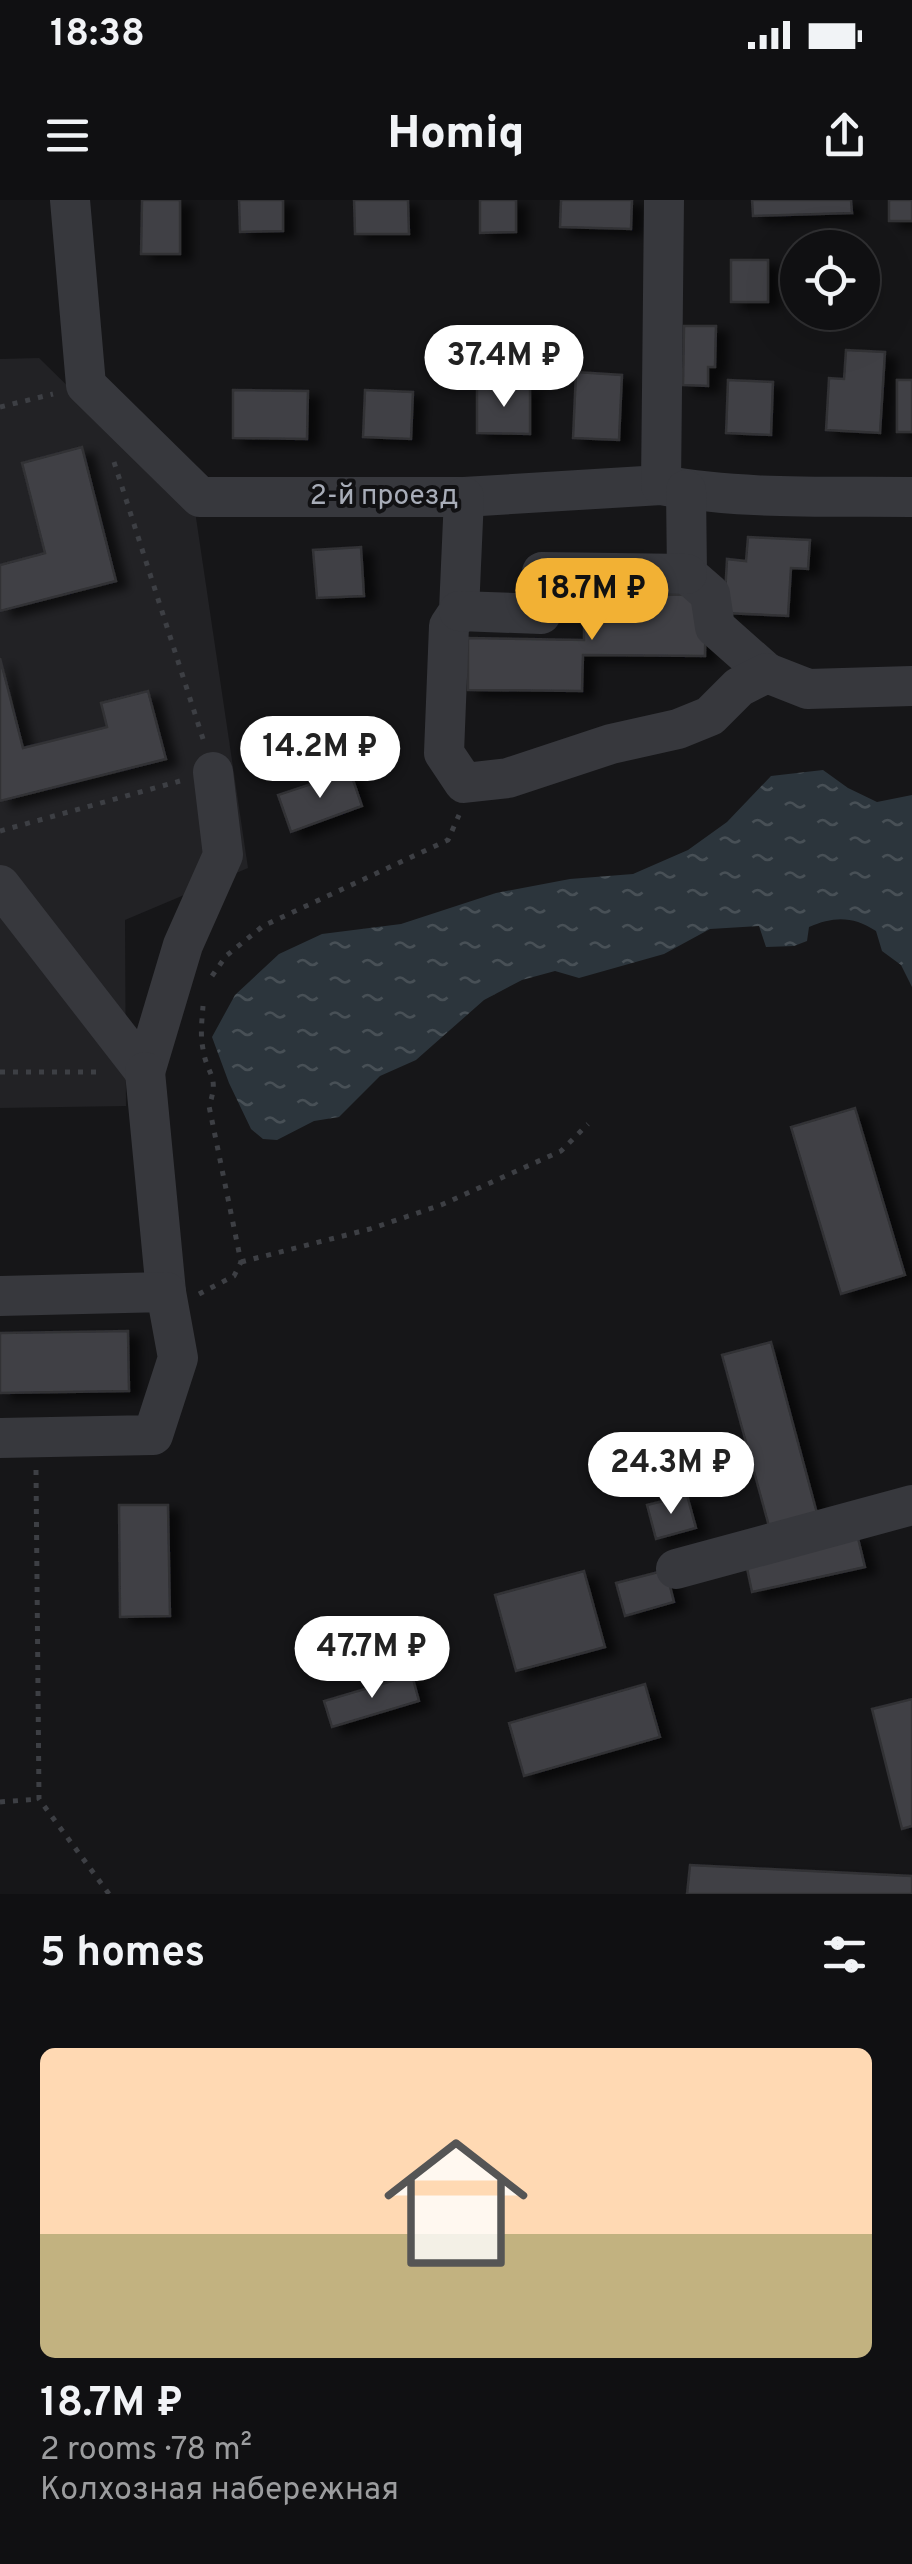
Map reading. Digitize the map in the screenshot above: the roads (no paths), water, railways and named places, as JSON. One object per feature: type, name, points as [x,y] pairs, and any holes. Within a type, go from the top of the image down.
[{"type":"street","name":"2-й проезд","points":[[70,200],[86,385],[200,497],[464,497],[673,488],[912,497]]},
{"type":"street","points":[[664,200],[673,488],[687,574],[710,594],[715,627],[766,673],[808,689],[912,686]]},
{"type":"street","points":[[464,497],[459,611],[449,626],[444,753],[464,782],[508,778],[611,744],[678,729],[710,716],[739,687],[766,673]]},
{"type":"street","points":[[459,611],[540,614],[542,572],[687,574]]},
{"type":"street","points":[[18,1437],[153,1434],[178,1358],[145,1072],[183,945],[222,856],[213,772]]},
{"type":"street","points":[[0,885],[145,1072]]},
{"type":"street","points":[[0,1296],[168,1297]]},
{"type":"street","points":[[676,1569],[912,1505]]},
{"type":"water","points":[[823,770],[877,802],[912,795],[912,987],[901,965],[882,951],[876,931],[859,922],[835,919],[818,923],[809,927],[807,941],[794,946],[766,947],[759,926],[710,929],[664,954],[579,978],[555,971],[522,980],[484,1000],[416,1060],[380,1076],[339,1117],[314,1121],[277,1140],[263,1139],[251,1129],[212,1037],[235,995],[279,954],[322,934],[401,924],[496,893],[570,879],[633,874],[688,850],[727,822],[771,776]]}]
